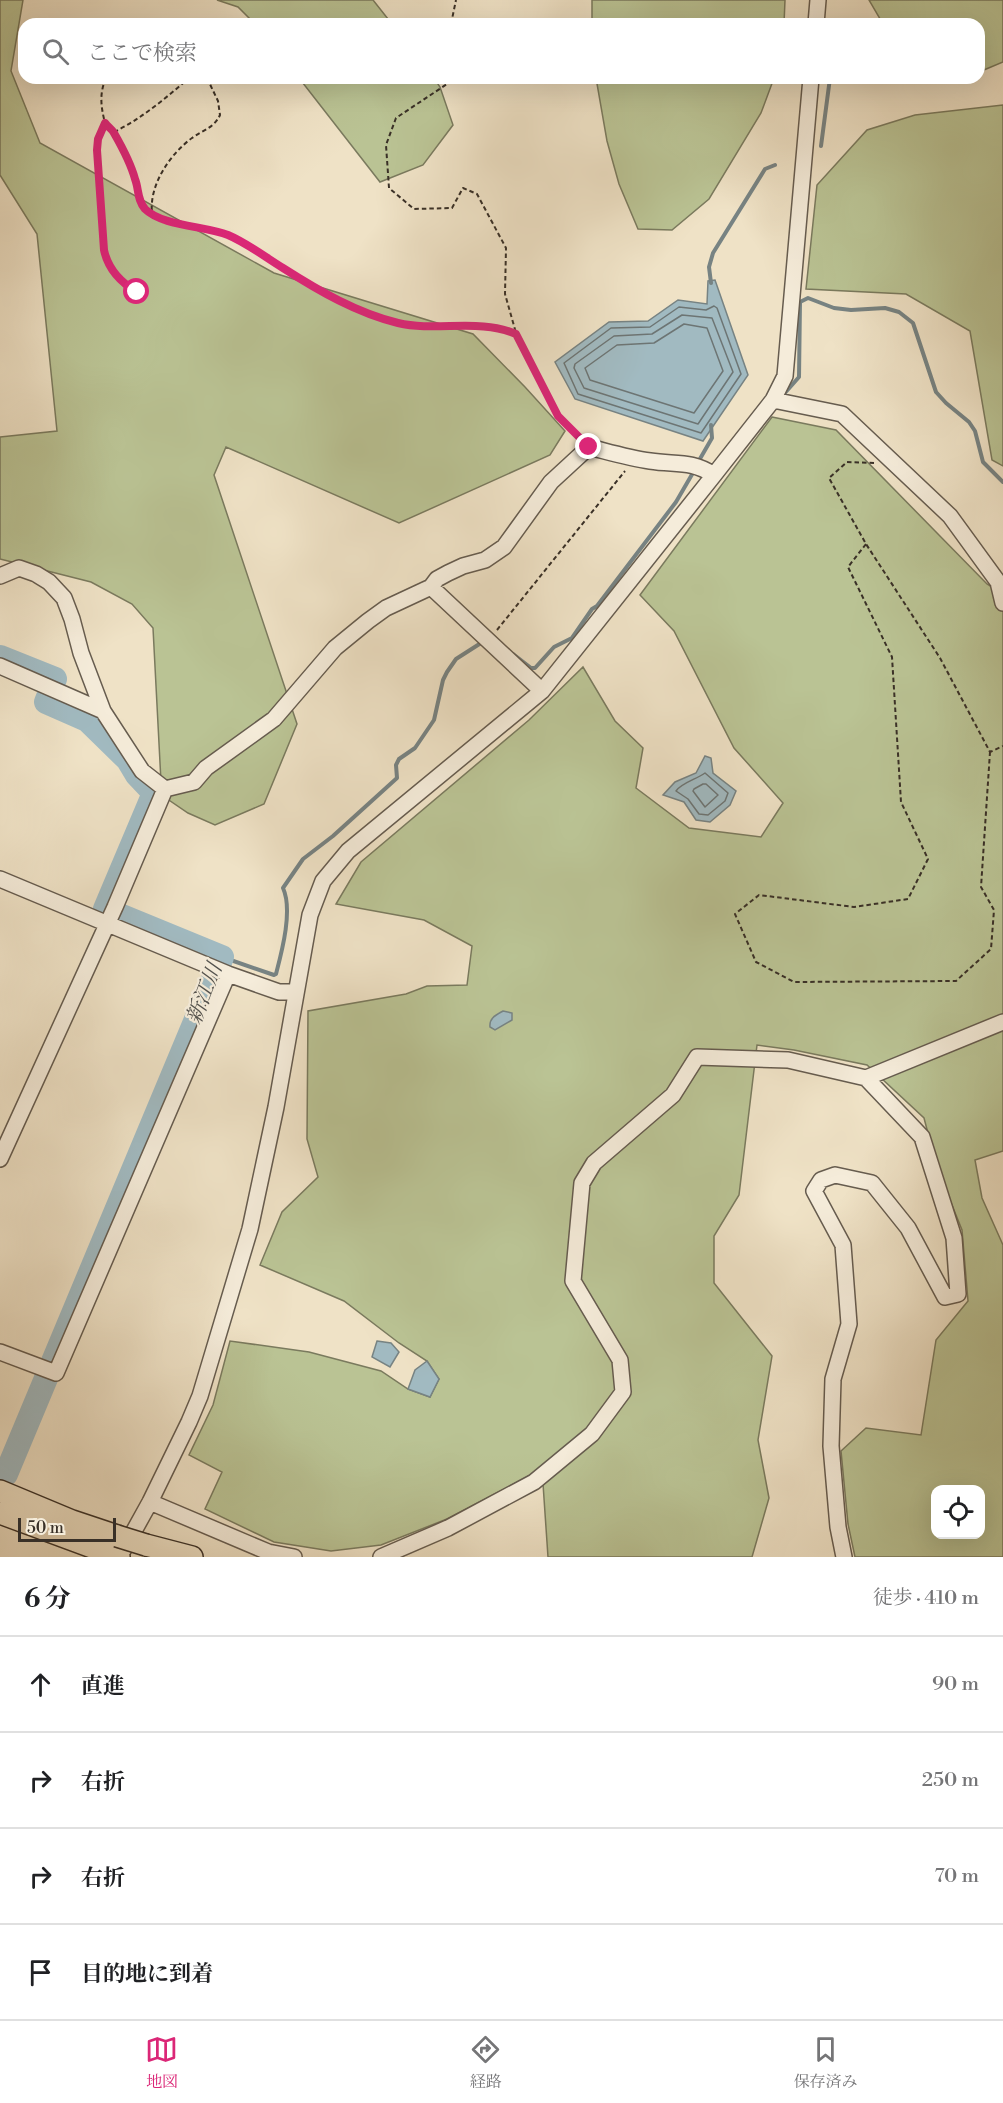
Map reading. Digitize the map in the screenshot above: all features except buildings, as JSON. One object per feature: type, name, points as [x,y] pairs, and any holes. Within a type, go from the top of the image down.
[{"type":"highway","points":[[0,1491],[72,1521],[116,1551]]},
{"type":"highway","points":[[0,1513],[116,1551],[146,1545],[192,1557]]},
{"type":"street","points":[[816,18],[818,0]]},
{"type":"street","points":[[116,1551],[150,1502],[200,1396],[250,1229],[276,1107],[310,915],[323,881],[348,851],[542,691],[773,400],[785,376],[810,84]]},
{"type":"street","points":[[773,400],[842,414],[950,516],[998,582],[1003,603]]},
{"type":"street","points":[[165,789],[194,782],[206,768],[274,719],[335,648],[386,608],[431,587],[437,579],[448,573],[485,560],[504,547],[551,483],[589,447],[650,462],[694,465],[702,467],[714,476]]},
{"type":"street","points":[[0,576],[19,568],[49,582],[64,598],[81,653],[103,711],[142,771],[165,789]]},
{"type":"street","points":[[431,587],[542,691]]},
{"type":"street","points":[[0,666],[103,711]]},
{"type":"street","points":[[0,1159],[116,907],[165,789]]},
{"type":"street","points":[[0,879],[109,922],[227,974],[279,993],[296,992]]},
{"type":"street","points":[[0,1352],[56,1373],[227,974]]},
{"type":"street","points":[[866,1078],[1003,1022]]},
{"type":"street","points":[[381,1557],[448,1528],[534,1482],[592,1434],[623,1392],[620,1360],[573,1281],[582,1184],[594,1163],[673,1095],[697,1057],[788,1060],[866,1078],[922,1137],[954,1238],[958,1294],[945,1297],[908,1228],[872,1183],[835,1174],[821,1179],[814,1191],[843,1245],[849,1324],[833,1379],[831,1446],[838,1527],[844,1557]]},
{"type":"street","points":[[150,1502],[268,1552],[294,1557]]},
{"type":"path","points":[[452,18],[456,0]]},
{"type":"path","points":[[104,84],[100,96],[105,123],[114,132],[136,180],[140,200],[145,209],[159,217],[227,235],[242,242],[314,288],[377,316],[419,326],[496,327],[516,334]]},
{"type":"path","points":[[114,132],[126,126],[182,84]]},
{"type":"path","points":[[152,213],[152,198],[162,172],[189,140],[213,126],[220,115],[219,101],[210,84]]},
{"type":"path","points":[[447,84],[396,118],[387,145],[389,188],[414,209],[452,208],[463,188],[477,194],[506,248],[505,294],[516,334],[558,416],[589,447]]},
{"type":"path","points":[[105,123],[98,139],[97,150],[104,250],[108,264],[115,274],[128,287],[137,292]]},
{"type":"path","points":[[488,640],[617,481],[631,457]]},
{"type":"path","points":[[866,544],[848,567],[892,657],[901,802],[928,860],[908,899],[854,907],[759,895],[735,915],[756,962],[794,982],[956,981],[991,948],[994,910],[981,887],[990,752],[940,657],[866,544],[829,478],[847,462],[895,464]]},
{"type":"path","points":[[990,752],[1003,746]]},
{"type":"green space","points":[[0,0],[23,0],[20,18],[18,18],[11,71],[40,143],[274,273],[473,334],[565,431],[550,455],[399,523],[226,447],[214,475],[297,724],[264,804],[215,825],[188,813],[160,794],[153,628],[132,604],[91,582],[0,559],[0,437],[57,431],[37,234],[0,175]]},
{"type":"green space","points":[[217,0],[373,0],[387,18],[249,18],[238,7]]},
{"type":"green space","points":[[592,0],[785,0],[784,18],[592,18]]},
{"type":"green space","points":[[869,0],[1003,0],[1003,62],[985,70],[985,18],[880,18]]},
{"type":"green space","points":[[304,84],[438,84],[453,125],[423,165],[380,182]]},
{"type":"green space","points":[[597,84],[772,84],[761,113],[709,199],[672,230],[638,229],[619,184],[607,141]]},
{"type":"green space","points":[[1003,105],[1003,466],[992,460],[970,331],[906,294],[806,289],[817,185],[867,130],[915,115]]},
{"type":"green space","points":[[772,417],[836,430],[987,584],[1003,594],[1003,1151],[975,1160],[982,1198],[1003,1245],[1003,1557],[855,1557],[848,1524],[841,1451],[866,1428],[921,1435],[936,1340],[968,1301],[962,1230],[937,1168],[924,1118],[867,1065],[757,1045],[739,1195],[714,1236],[714,1283],[772,1356],[758,1440],[769,1498],[752,1557],[548,1557],[542,1469],[447,1519],[381,1545],[331,1551],[274,1542],[205,1509],[222,1472],[189,1455],[213,1405],[230,1341],[309,1352],[381,1371],[408,1389],[430,1397],[439,1379],[427,1361],[399,1343],[344,1301],[260,1265],[282,1212],[318,1177],[307,1139],[308,1011],[406,994],[427,986],[467,985],[472,946],[424,920],[336,904],[361,862],[529,720],[583,667],[615,721],[643,748],[636,788],[689,828],[761,837],[783,803],[734,748],[674,631],[640,595]]},
{"type":"water","points":[[715,280],[748,375],[703,441],[575,399],[555,362],[609,322],[648,321],[678,300],[707,304],[708,281]]},
{"type":"water","points":[[705,756],[711,758],[713,773],[736,791],[730,805],[710,822],[696,820],[684,802],[663,795],[675,782],[696,773]]},
{"type":"water","points":[[503,1011],[512,1013],[512,1020],[495,1030],[490,1027],[494,1017]]},
{"type":"water","points":[[377,1341],[391,1343],[399,1352],[390,1367],[372,1357]]},
{"type":"water","points":[[427,1361],[439,1379],[430,1397],[408,1389],[415,1370]]},
{"type":"waterway","points":[[821,146],[829,84]]},
{"type":"waterway","points":[[711,283],[709,267],[713,253],[765,169],[775,165]]},
{"type":"waterway","points":[[784,394],[799,377],[800,302],[808,298],[834,308],[851,310],[885,308],[899,312],[913,323],[936,392],[969,422],[975,431],[983,462],[1003,482]]},
{"type":"waterway","points":[[697,464],[712,438],[711,425]]},
{"type":"waterway","points":[[513,654],[531,668],[535,668],[554,647],[572,638],[676,502],[694,471]]},
{"type":"waterway","points":[[222,957],[276,974],[287,919],[286,897],[283,888],[303,859],[333,836],[397,778],[396,765],[399,759],[415,748],[434,720],[447,672],[456,659],[481,643],[485,644]]},
{"type":"waterway","name":"新江川","points":[[0,657],[55,679],[46,702],[87,720],[128,760],[137,775],[154,793],[105,909],[222,957],[6,1474]]},
{"type":"route","points":[[137,292],[128,287],[115,274],[108,264],[104,250],[97,150],[98,139],[105,123],[113,131],[136,180],[137,192],[145,209],[159,217],[227,235],[242,242],[314,288],[377,316],[419,326],[496,327],[516,334],[558,416],[589,447]]}]
